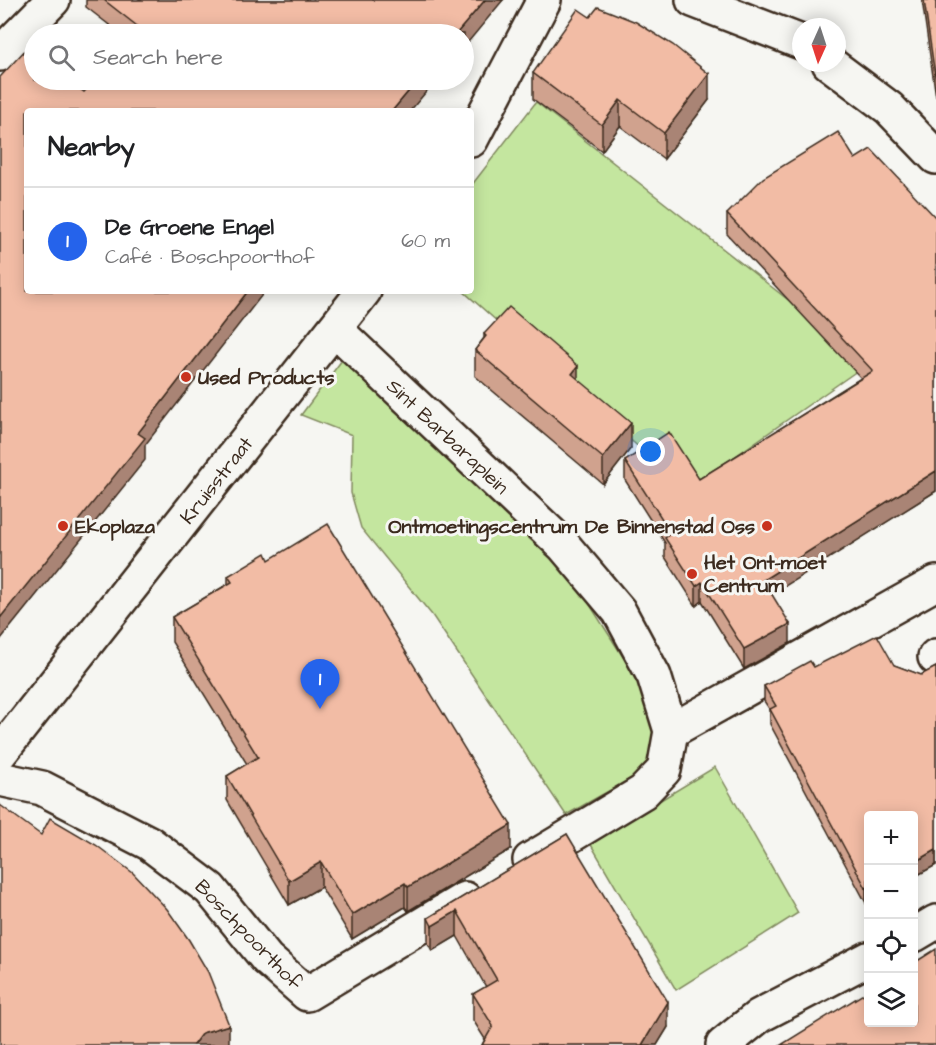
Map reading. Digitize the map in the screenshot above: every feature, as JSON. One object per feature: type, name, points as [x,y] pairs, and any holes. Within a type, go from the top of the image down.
[{"type":"street","points":[[29,24],[53,0]]},
{"type":"street","points":[[474,134],[544,0]]},
{"type":"street","points":[[693,0],[739,8],[792,37]]},
{"type":"street","points":[[0,54],[24,30]]},
{"type":"street","points":[[841,72],[889,108],[936,157]]},
{"type":"street","name":"Kruisstraat","points":[[0,753],[362,294]]},
{"type":"street","name":"Sint Barbaraplein","points":[[307,994],[643,792],[664,770],[671,731],[654,676],[619,611],[564,546],[335,330]]},
{"type":"street","points":[[671,731],[936,583]]},
{"type":"street","name":"Boschpoorthof","points":[[0,780],[42,788],[149,843],[210,889],[267,959],[307,994]]},
{"type":"street","points":[[723,1045],[759,1016],[864,961]]},
{"type":"green space","points":[[536,102],[815,321],[864,366],[687,490],[466,294],[474,294],[474,182]]},
{"type":"green space","points":[[348,352],[540,535],[585,597],[660,715],[678,752],[566,815],[432,615],[361,528],[351,493],[352,435],[301,415]]},
{"type":"green space","points":[[715,767],[798,913],[676,990],[590,843]]},
{"type":"building","points":[[104,0],[485,0],[465,24],[135,24]]},
{"type":"building","points":[[924,0],[936,0],[936,82]]},
{"type":"building","points":[[598,7],[636,22],[673,45],[709,74],[664,133],[620,100],[602,125],[533,73],[578,9],[590,17]]},
{"type":"building","points":[[24,51],[24,90],[81,90],[84,92],[86,90],[410,90],[395,108],[24,108],[24,294],[246,294],[138,433],[145,438],[0,618],[0,77]]},
{"type":"building","points":[[838,132],[855,159],[871,149],[936,218],[936,471],[763,580],[790,624],[744,649],[702,582],[696,586],[665,538],[671,533],[625,461],[669,432],[699,479],[873,371],[727,214],[763,178]]},
{"type":"building","points":[[509,307],[578,366],[572,374],[631,423],[603,458],[475,350],[486,336],[484,334]]},
{"type":"building","points":[[328,524],[511,825],[408,887],[405,883],[352,915],[321,862],[289,881],[227,776],[258,757],[172,617],[232,582],[228,576],[266,553],[269,560]]},
{"type":"building","points":[[877,635],[894,665],[921,675],[936,667],[936,850],[918,861],[918,811],[864,811],[864,884],[770,709],[776,706],[764,686],[810,661],[814,667]]},
{"type":"building","points":[[0,805],[41,835],[50,818],[96,845],[133,873],[167,909],[189,940],[208,972],[229,1025],[202,1033],[193,1045],[0,1045]]},
{"type":"building","points":[[567,834],[668,1002],[642,1045],[482,1045],[493,1026],[473,994],[497,980],[457,911],[432,926],[428,918]]},
{"type":"building","points":[[936,949],[936,1045],[781,1045],[864,993],[864,1027],[918,1027],[918,960]]},
{"type":"place","name":"Used Products","points":[[186,377]]},
{"type":"place","name":"Ekoplaza","points":[[63,526]]},
{"type":"place","name":"Ontmoetingscentrum De Binnenstad Oss","points":[[767,526]]},
{"type":"place","name":"Het Ont-moet Centrum","points":[[692,574]]},
{"type":"place","name":"De Groene Engel","points":[[320,709]]}]
